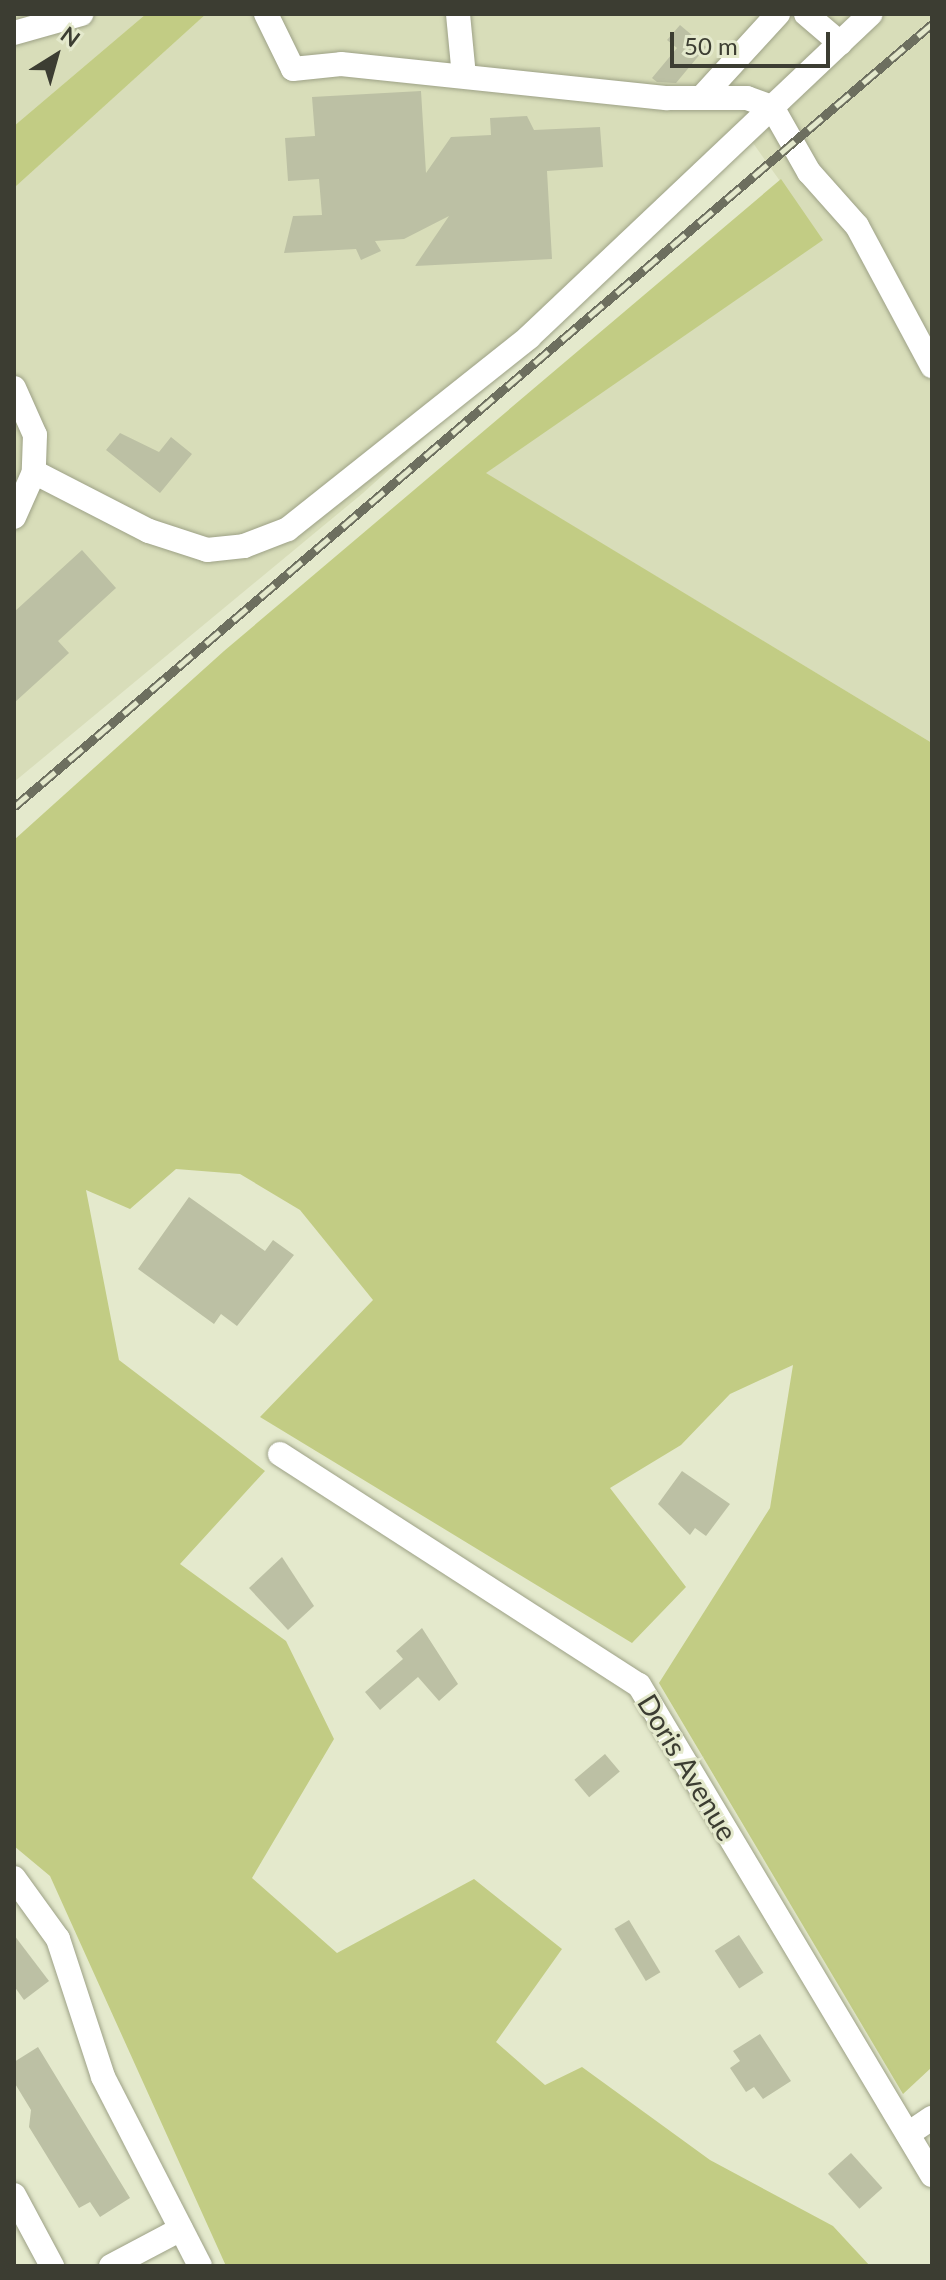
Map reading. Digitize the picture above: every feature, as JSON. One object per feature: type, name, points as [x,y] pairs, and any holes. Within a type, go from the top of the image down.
[{"type":"street","points":[[14,33],[81,14]]},
{"type":"street","points":[[266,14],[293,69],[341,64],[701,98],[747,98],[767,112],[809,172],[857,226],[932,366]]},
{"type":"street","points":[[458,14],[464,76]]},
{"type":"street","points":[[701,98],[778,14]]},
{"type":"street","points":[[806,14],[840,43]]},
{"type":"street","points":[[34,472],[149,531],[207,550],[244,546],[288,529],[529,337],[870,14]]},
{"type":"street","points":[[14,388],[35,435],[34,472],[14,517]]},
{"type":"street","name":"Doris Avenue","points":[[280,1454],[639,1685],[932,2175]]},
{"type":"street","points":[[14,1878],[58,1939],[103,2077],[200,2266]]},
{"type":"street","points":[[908,2134],[932,2118]]},
{"type":"street","points":[[14,2195],[52,2266]]},
{"type":"street","points":[[111,2266],[181,2229]]},
{"type":"shaded area","points":[[14,14],[146,14],[14,126]]},
{"type":"shaded area","points":[[206,14],[932,14],[932,743],[485,473],[822,240],[753,143],[363,493],[14,782],[14,188]]},
{"type":"green space","points":[[146,14],[206,14],[14,188],[14,126]]},
{"type":"green space","points":[[781,179],[823,240],[486,473],[932,743],[932,2067],[903,2094],[659,1683],[770,1508],[793,1365],[730,1394],[681,1445],[610,1488],[686,1587],[632,1643],[260,1417],[373,1300],[300,1210],[240,1174],[176,1169],[130,1209],[86,1190],[119,1360],[265,1471],[180,1564],[286,1641],[334,1739],[252,1878],[337,1953],[474,1879],[562,1949],[496,2042],[545,2085],[582,2067],[710,2160],[833,2226],[870,2266],[226,2266],[50,1876],[14,1846],[14,840],[224,651]]},
{"type":"building","points":[[680,25],[706,47],[676,83],[657,82],[652,78],[677,48],[667,40]]},
{"type":"building","points":[[421,91],[426,173],[451,137],[491,135],[490,118],[527,116],[534,130],[600,127],[603,167],[547,171],[552,259],[415,266],[449,216],[404,239],[375,241],[381,251],[361,260],[356,249],[284,253],[293,216],[322,215],[319,179],[288,181],[285,138],[315,136],[312,97]]},
{"type":"building","points":[[120,433],[159,452],[171,437],[192,454],[160,493],[106,450]]},
{"type":"building","points":[[82,550],[116,588],[58,641],[69,653],[14,703],[14,612]]},
{"type":"building","points":[[189,1197],[265,1251],[273,1240],[294,1255],[237,1326],[221,1314],[214,1324],[138,1269]]},
{"type":"building","points":[[682,1471],[730,1504],[706,1536],[695,1528],[690,1535],[658,1504]]},
{"type":"building","points":[[282,1557],[314,1606],[288,1630],[249,1588]]},
{"type":"building","points":[[422,1628],[458,1684],[439,1701],[418,1677],[380,1710],[365,1692],[403,1659],[396,1651]]},
{"type":"building","points":[[605,1754],[620,1772],[589,1797],[574,1780]]},
{"type":"building","points":[[629,1920],[660,1972],[646,1981],[614,1929]]},
{"type":"building","points":[[14,1935],[49,1981],[24,2000],[14,1986]]},
{"type":"building","points":[[739,1935],[764,1973],[739,1989],[715,1951]]},
{"type":"building","points":[[760,2034],[791,2081],[763,2099],[754,2087],[746,2092],[730,2068],[740,2061],[733,2051]]},
{"type":"building","points":[[38,2047],[130,2198],[100,2217],[90,2202],[79,2208],[29,2127],[31,2110],[14,2082],[14,2062]]},
{"type":"building","points":[[851,2153],[882,2188],[859,2209],[828,2174]]},
{"type":"railway","points":[[14,807],[932,24]]}]
